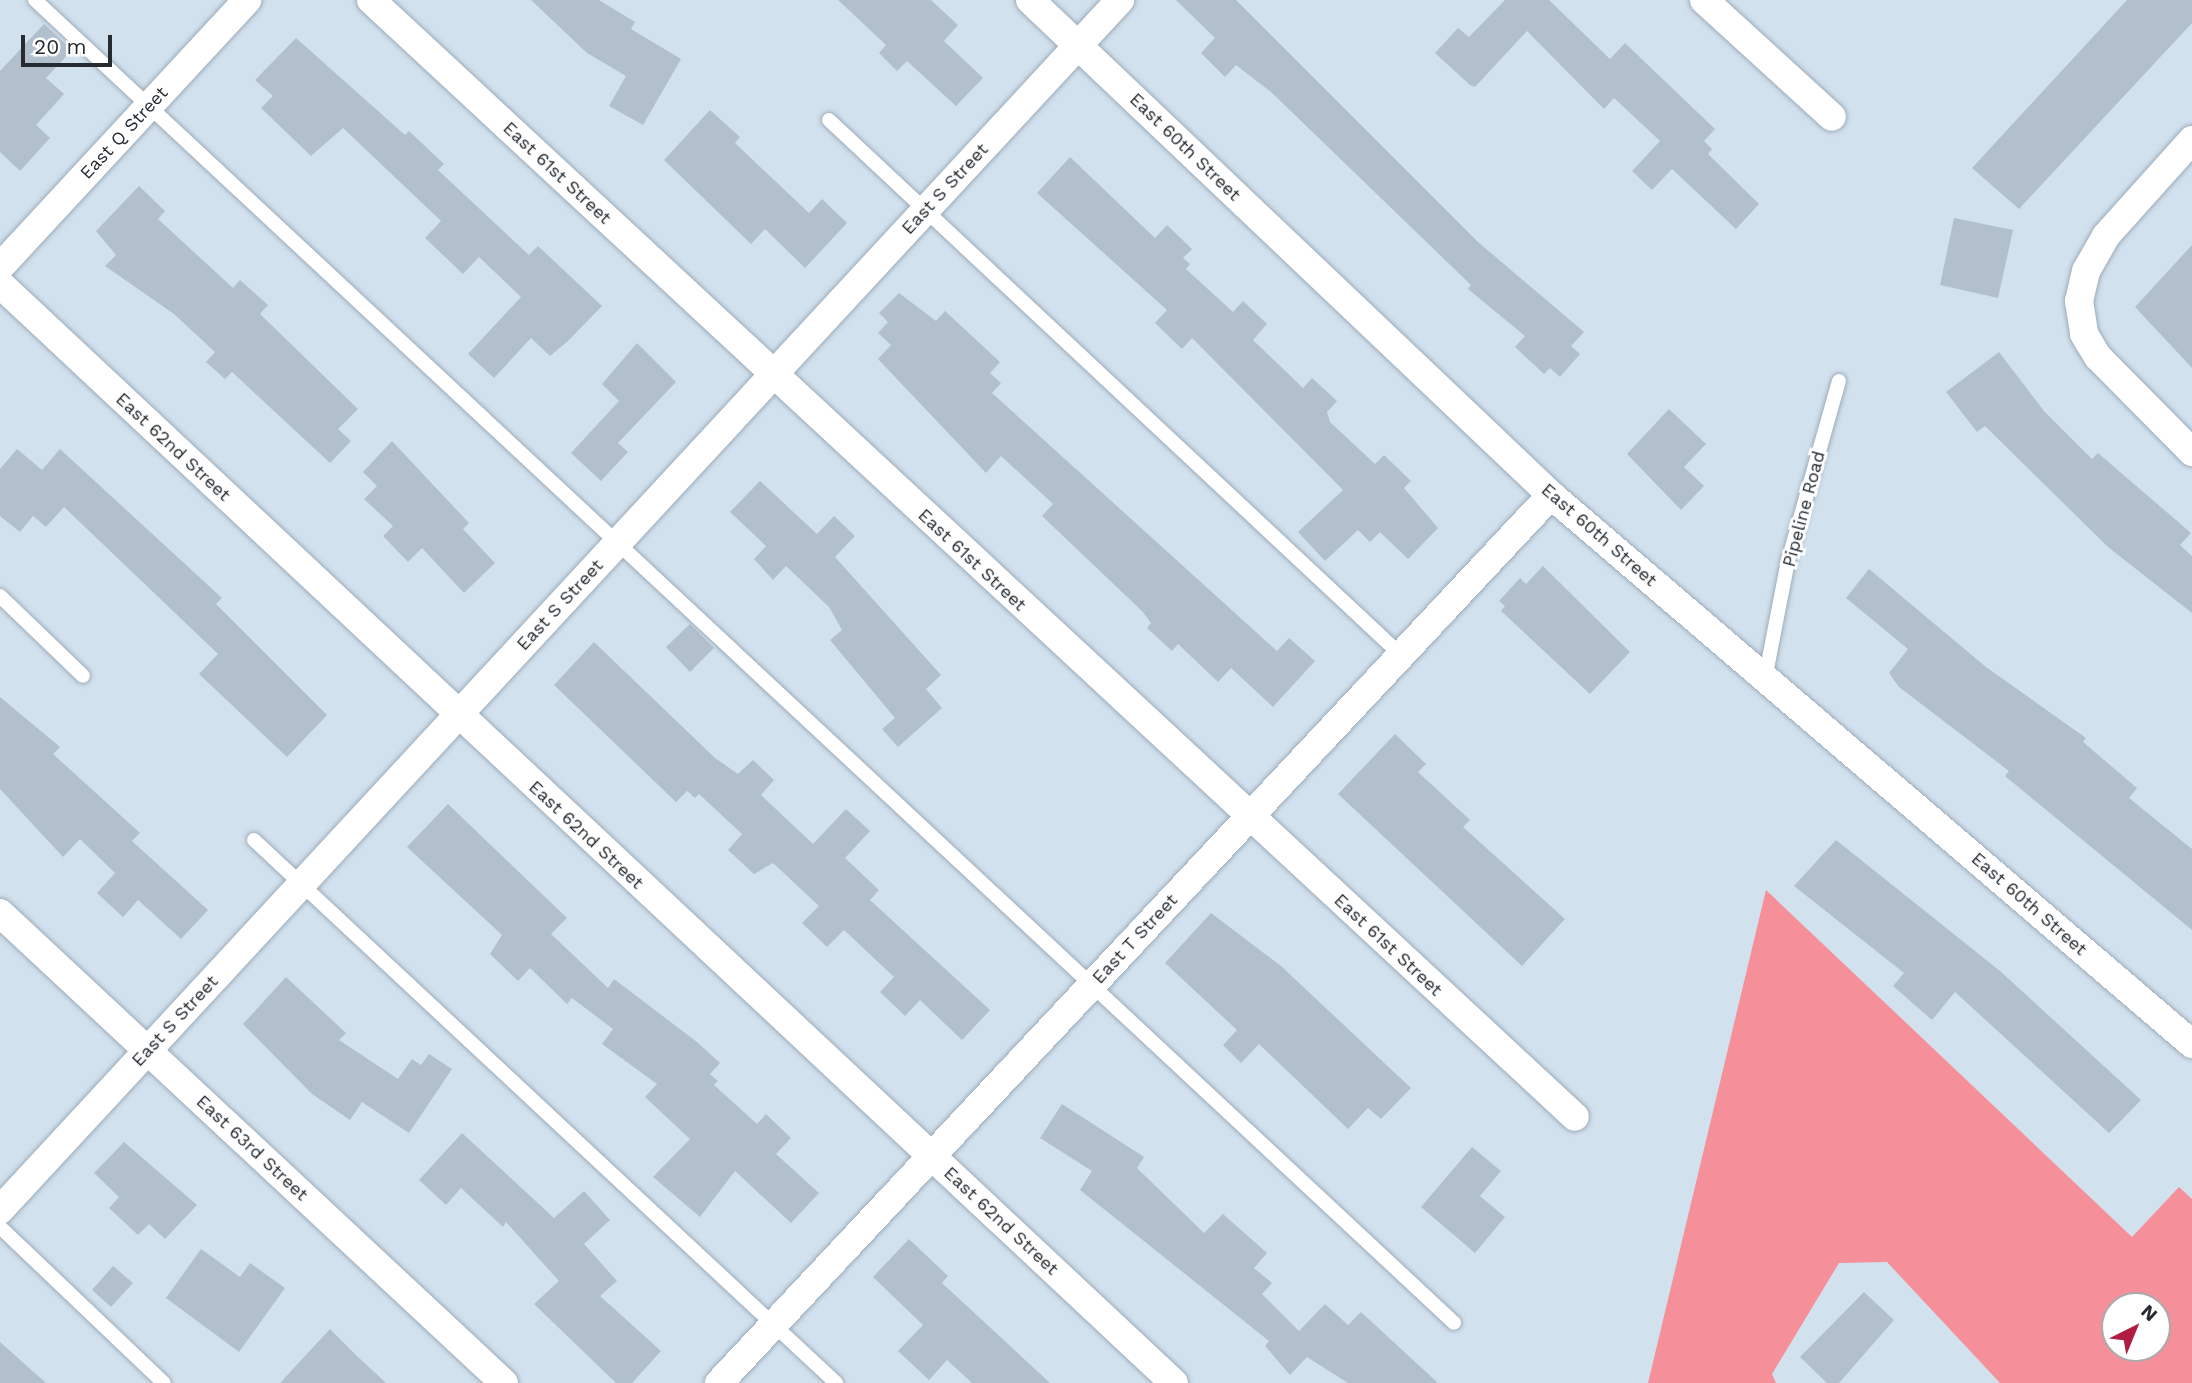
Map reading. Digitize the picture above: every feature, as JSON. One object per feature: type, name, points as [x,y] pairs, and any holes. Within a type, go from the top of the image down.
[{"type":"street","name":"East Q Street","points":[[0,267],[247,0]]},
{"type":"street","name":"East 61st Street","points":[[371,0],[1575,1118]]},
{"type":"street","name":"East 60th Street","points":[[1030,0],[1551,495],[2192,1044]]},
{"type":"street","name":"East S Street","points":[[0,1210],[1121,0]]},
{"type":"street","points":[[1704,0],[1832,117]]},
{"type":"street","points":[[2192,140],[2106,236],[2086,271],[2079,301],[2084,334],[2098,357],[2192,452]]},
{"type":"street","name":"East 62nd Street","points":[[0,284],[458,716],[1174,1383]]},
{"type":"street","name":"East T Street","points":[[719,1383],[1551,495]]},
{"type":"street","name":"East 63rd Street","points":[[0,914],[505,1383]]},
{"type":"lane","points":[[35,0],[1454,1323]]},
{"type":"lane","points":[[829,120],[1401,655]]},
{"type":"lane","name":"Pipeline Road","points":[[1765,678],[1788,561],[1839,380]]},
{"type":"lane","points":[[0,596],[83,676]]},
{"type":"lane","points":[[254,840],[836,1383]]},
{"type":"lane","points":[[0,1227],[164,1383]]},
{"type":"shaded area","points":[[1766,890],[2132,1237],[2179,1187],[2192,1199],[2192,1383],[2000,1383],[1887,1262],[1839,1263],[1772,1374],[1776,1383],[1648,1383]]},
{"type":"building","points":[[531,0],[599,0],[635,22],[631,29],[681,59],[643,125],[609,106],[626,76],[587,53]]},
{"type":"building","points":[[838,0],[931,0],[958,25],[944,41],[983,78],[956,106],[907,61],[897,71],[879,53],[886,45]]},
{"type":"building","points":[[1176,0],[1236,0],[1478,242],[1584,332],[1571,346],[1580,354],[1560,377],[1550,368],[1544,374],[1515,347],[1525,336],[1468,289],[1471,285],[1271,92],[1236,65],[1225,77],[1201,53],[1215,38]]},
{"type":"building","points":[[1505,0],[1549,0],[1610,59],[1625,43],[1715,129],[1704,141],[1712,149],[1708,154],[1759,204],[1736,229],[1672,169],[1652,190],[1632,171],[1660,141],[1614,98],[1604,109],[1527,31],[1475,87],[1470,85],[1435,53],[1458,28],[1469,37]]},
{"type":"building","points":[[2127,0],[2192,0],[2192,23],[2019,209],[1972,168]]},
{"type":"building","points":[[44,24],[72,50],[46,78],[64,94],[36,125],[50,138],[20,171],[0,152],[0,71]]},
{"type":"building","points":[[296,38],[405,135],[409,131],[444,164],[438,170],[529,255],[538,246],[602,306],[568,341],[550,356],[531,338],[494,378],[468,354],[521,297],[479,257],[463,274],[425,238],[441,221],[343,128],[311,156],[261,108],[273,96],[255,80]]},
{"type":"building","points":[[710,110],[740,137],[735,143],[809,213],[822,199],[847,223],[805,268],[765,229],[751,244],[664,160]]},
{"type":"building","points":[[1070,157],[1155,238],[1167,225],[1192,249],[1183,258],[1190,264],[1186,269],[1233,312],[1243,301],[1267,324],[1253,340],[1303,388],[1312,378],[1337,401],[1327,412],[1330,422],[1375,464],[1384,455],[1411,481],[1404,488],[1438,528],[1408,559],[1380,532],[1370,542],[1358,530],[1325,561],[1298,532],[1343,490],[1192,338],[1182,349],[1155,323],[1167,310],[1037,193]]},
{"type":"building","points":[[139,186],[165,211],[158,219],[233,288],[240,280],[268,305],[260,314],[358,409],[338,429],[351,441],[330,463],[232,372],[225,379],[206,362],[215,352],[174,314],[105,266],[116,255],[96,231]]},
{"type":"building","points":[[1954,218],[2013,230],[1998,298],[1940,285]]},
{"type":"building","points":[[2192,245],[2192,368],[2135,307]]},
{"type":"building","points":[[899,293],[936,321],[945,311],[1000,362],[990,373],[1001,383],[992,393],[1277,651],[1289,638],[1315,661],[1273,707],[1231,668],[1218,682],[1178,644],[1172,651],[1147,628],[1151,623],[1143,612],[1042,516],[1053,504],[1001,456],[986,473],[878,359],[891,345],[878,333],[888,322],[879,313]]},
{"type":"building","points":[[637,343],[676,382],[618,443],[628,452],[601,481],[571,453],[619,401],[602,384]]},
{"type":"building","points":[[1999,352],[2044,411],[2092,459],[2098,453],[2191,533],[2180,545],[2192,556],[2192,613],[2108,547],[1985,426],[1977,432],[1946,392]]},
{"type":"building","points":[[1669,409],[1706,444],[1684,467],[1704,486],[1681,510],[1627,454]]},
{"type":"building","points":[[392,441],[469,523],[463,529],[495,563],[464,593],[422,548],[408,562],[383,536],[393,526],[364,499],[377,486],[363,472]]},
{"type":"building","points":[[17,449],[42,470],[60,449],[222,598],[216,604],[327,715],[287,757],[199,674],[218,654],[64,507],[46,527],[33,516],[20,532],[0,516],[0,469]]},
{"type":"building","points":[[760,481],[817,534],[834,516],[855,536],[835,557],[941,675],[926,689],[942,708],[898,747],[882,729],[895,718],[830,640],[842,630],[829,607],[786,566],[773,580],[754,559],[766,546],[730,512]]},
{"type":"building","points":[[1543,566],[1630,652],[1590,694],[1501,611],[1505,606],[1499,601],[1520,578],[1526,584]]},
{"type":"building","points":[[1869,569],[1986,667],[2086,738],[2083,742],[2137,788],[2129,798],[2192,849],[2192,930],[2005,776],[2009,771],[1899,687],[1889,673],[1908,649],[1846,598]]},
{"type":"building","points":[[690,624],[714,648],[690,672],[666,647]]},
{"type":"building","points":[[594,642],[715,758],[738,774],[753,760],[774,780],[761,795],[813,844],[846,809],[870,831],[845,858],[879,890],[870,900],[990,1010],[962,1040],[920,1000],[905,1016],[880,992],[894,977],[844,930],[827,947],[802,923],[819,906],[773,863],[754,874],[728,850],[742,834],[699,794],[695,798],[687,791],[676,802],[554,685]]},
{"type":"building","points":[[0,697],[60,747],[53,754],[140,833],[132,841],[208,910],[181,939],[138,900],[123,917],[97,893],[115,873],[80,839],[63,857],[0,789]]},
{"type":"building","points":[[1395,734],[1426,764],[1418,772],[1470,820],[1463,827],[1565,919],[1522,966],[1338,794]]},
{"type":"building","points":[[448,804],[567,918],[551,934],[608,988],[614,979],[697,1042],[720,1063],[710,1074],[718,1081],[714,1085],[757,1124],[766,1114],[791,1138],[776,1154],[819,1193],[791,1223],[735,1171],[700,1217],[653,1177],[690,1139],[645,1097],[657,1084],[602,1044],[613,1029],[572,998],[567,1004],[530,968],[518,981],[490,954],[502,935],[407,847]]},
{"type":"building","points":[[1836,840],[2000,971],[2141,1100],[2109,1133],[1955,992],[1932,1020],[1893,986],[1904,973],[1794,886]]},
{"type":"building","points":[[1211,913],[1281,966],[1411,1088],[1381,1119],[1368,1108],[1348,1129],[1259,1044],[1241,1063],[1223,1045],[1237,1030],[1165,963]]},
{"type":"building","points":[[286,977],[346,1033],[339,1040],[398,1079],[412,1059],[421,1065],[429,1054],[452,1069],[409,1133],[362,1102],[350,1120],[312,1094],[243,1024]]},
{"type":"building","points":[[1062,1104],[1144,1157],[1137,1168],[1204,1233],[1223,1214],[1267,1253],[1254,1268],[1272,1283],[1262,1294],[1299,1331],[1325,1304],[1348,1325],[1361,1312],[1438,1383],[1348,1383],[1307,1357],[1290,1375],[1265,1346],[1269,1341],[1080,1190],[1092,1171],[1040,1138]]},
{"type":"building","points":[[462,1133],[554,1218],[584,1191],[610,1220],[584,1244],[617,1281],[600,1296],[661,1351],[632,1383],[616,1383],[534,1304],[559,1281],[506,1222],[503,1227],[461,1188],[446,1205],[419,1180]]},
{"type":"building","points":[[124,1142],[197,1205],[165,1239],[149,1224],[138,1235],[109,1208],[119,1197],[94,1173]]},
{"type":"building","points":[[1472,1147],[1501,1171],[1480,1196],[1505,1217],[1475,1253],[1421,1207]]},
{"type":"building","points":[[909,1239],[948,1276],[942,1283],[1050,1383],[972,1383],[947,1360],[929,1380],[898,1351],[923,1325],[873,1277]]},
{"type":"building","points":[[201,1249],[240,1277],[250,1263],[285,1288],[239,1352],[166,1298]]},
{"type":"building","points":[[113,1266],[133,1283],[111,1307],[92,1290]]},
{"type":"building","points":[[1864,1292],[1894,1320],[1839,1383],[1827,1383],[1800,1357]]},
{"type":"building","points":[[330,1329],[356,1355],[386,1383],[280,1383]]},
{"type":"building","points":[[0,1342],[46,1383],[0,1383]]}]
